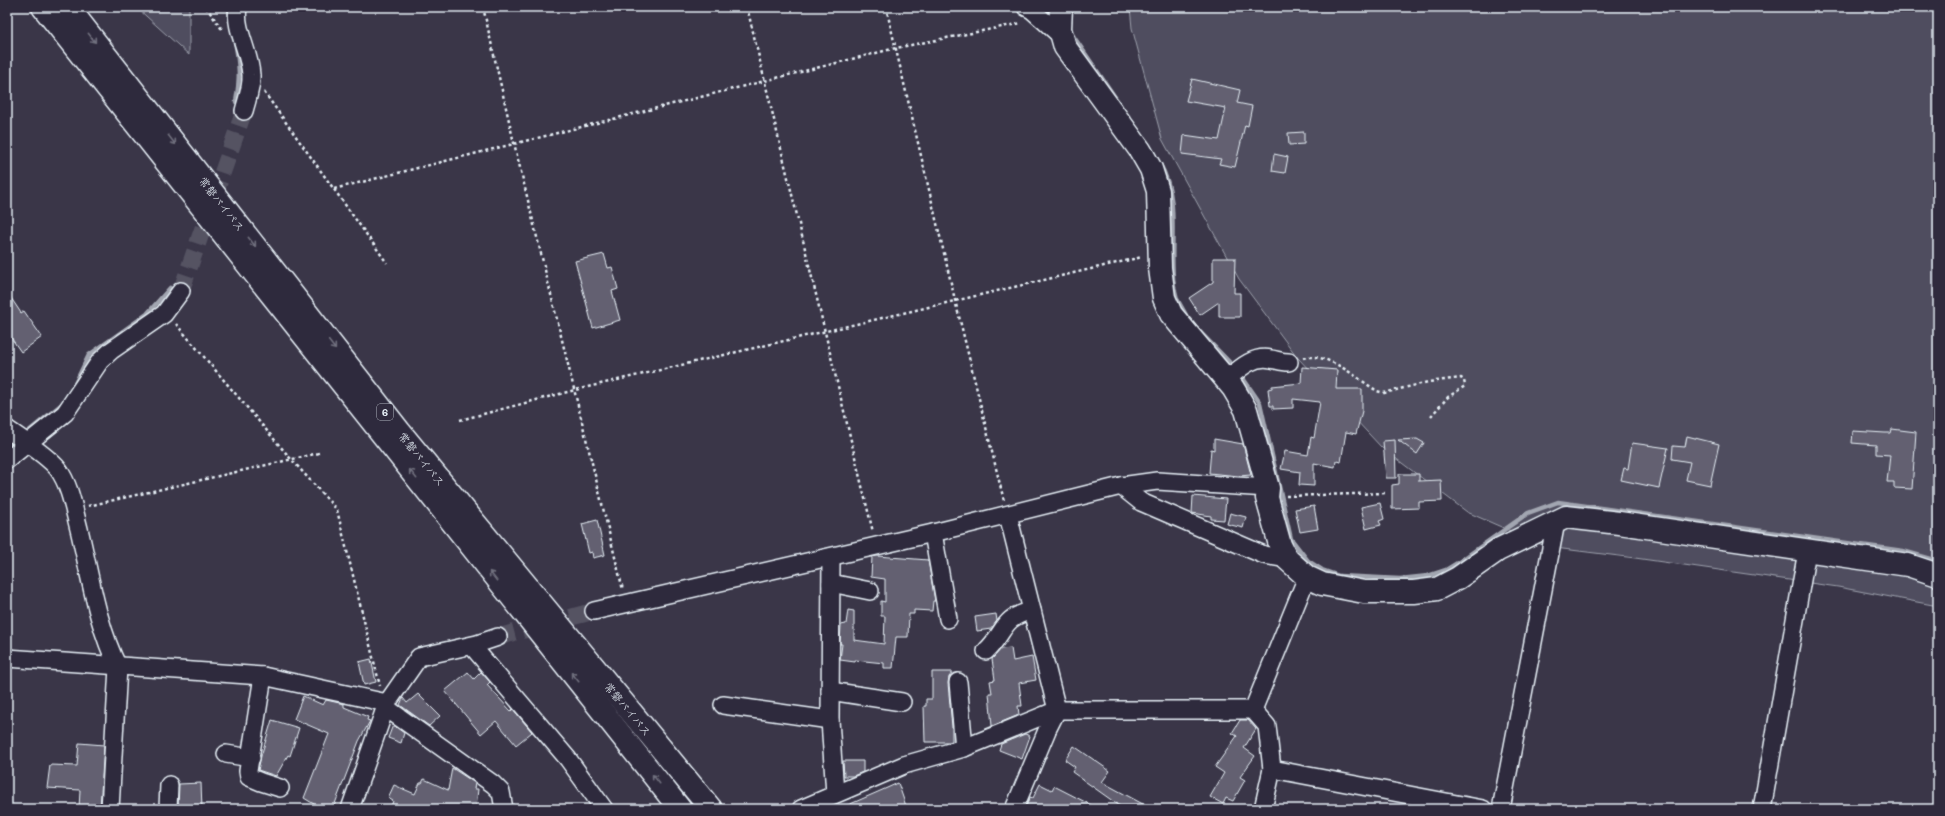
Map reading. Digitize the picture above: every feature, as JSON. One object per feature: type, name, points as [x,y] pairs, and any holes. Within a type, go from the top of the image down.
[{"type":"main road","name":"常磐バイパス","points":[[43,7],[498,582],[680,809]]},
{"type":"main road","name":"常磐バイパス","points":[[68,7],[400,432],[711,809]]},
{"type":"main road","points":[[1057,21],[1065,47],[1140,150],[1150,169],[1158,191],[1160,268],[1164,298],[1171,314],[1233,374],[1253,430],[1268,488],[1267,498],[1280,545],[1287,559],[1307,577],[1322,584],[1364,592],[1414,592],[1437,589],[1458,578],[1498,550],[1566,517],[1596,520],[1908,566],[1938,575]]},
{"type":"street","points":[[238,7],[241,32],[251,74],[250,88],[244,111]]},
{"type":"street","points":[[1026,7],[1057,21]]},
{"type":"street","points":[[7,460],[18,437],[68,410],[100,361],[112,350],[164,314],[181,291]]},
{"type":"street","points":[[1233,374],[1256,359],[1263,358],[1289,362]]},
{"type":"street","points":[[18,437],[57,468],[63,479],[74,510],[108,646],[118,667],[110,809]]},
{"type":"street","points":[[594,611],[933,533],[1121,486],[1157,481],[1268,488]]},
{"type":"street","points":[[1121,486],[1141,502],[1264,555],[1287,559]]},
{"type":"street","points":[[1008,515],[1058,710],[1048,728],[1014,809]]},
{"type":"street","points":[[1502,809],[1556,522]]},
{"type":"street","points":[[933,533],[948,619]]},
{"type":"street","points":[[1762,809],[1807,551]]},
{"type":"street","points":[[831,557],[830,720],[835,794]]},
{"type":"street","points":[[1254,710],[1307,577]]},
{"type":"street","points":[[831,583],[870,591]]},
{"type":"street","points":[[986,651],[1010,620],[1018,614],[1032,611]]},
{"type":"street","points":[[350,809],[386,705],[419,657],[472,646],[498,637]]},
{"type":"street","points":[[472,646],[568,759],[604,809]]},
{"type":"street","points":[[7,658],[263,676],[386,705],[493,784],[502,792],[504,809]]},
{"type":"street","points":[[263,676],[248,771],[250,776],[261,782],[280,788]]},
{"type":"street","points":[[958,682],[964,748]]},
{"type":"street","points":[[830,691],[902,702]]},
{"type":"street","points":[[723,705],[830,720]]},
{"type":"street","points":[[801,809],[904,765],[964,748],[1058,710],[1254,710]]},
{"type":"street","points":[[1254,710],[1267,726],[1272,769],[1263,809]]},
{"type":"street","points":[[226,754],[251,758]]},
{"type":"street","points":[[1272,769],[1483,809]]},
{"type":"street","points":[[168,809],[169,785]]},
{"type":"path","points":[[206,7],[221,28],[227,29]]},
{"type":"path","points":[[483,7],[514,143],[626,604]]},
{"type":"path","points":[[747,7],[876,546]]},
{"type":"path","points":[[886,7],[955,300],[1008,515]]},
{"type":"path","points":[[334,189],[896,48],[1057,21]]},
{"type":"path","points":[[251,74],[387,263]]},
{"type":"path","points":[[460,420],[575,390],[1160,253]]},
{"type":"path","points":[[164,314],[173,320],[291,459],[338,510],[386,705]]},
{"type":"path","points":[[1289,362],[1306,357],[1325,359],[1377,391],[1384,393],[1428,382],[1461,378],[1464,380],[1465,386],[1448,397],[1431,416]]},
{"type":"path","points":[[74,510],[320,453]]},
{"type":"path","points":[[1288,495],[1387,493]]},
{"type":"shaded area","points":[[136,7],[189,7],[189,55]]},
{"type":"shaded area","points":[[1130,7],[1938,7],[1938,606],[1838,587],[1547,547],[1467,512],[1382,448],[1298,358],[1239,279],[1162,139],[1132,28]]},
{"type":"building","points":[[1192,79],[1240,90],[1237,103],[1252,106],[1248,126],[1245,125],[1235,167],[1219,164],[1221,159],[1182,154],[1184,135],[1219,140],[1226,108],[1186,101]]},
{"type":"building","points":[[1304,132],[1304,144],[1289,145],[1288,133]]},
{"type":"building","points":[[1274,154],[1288,157],[1285,173],[1272,171]]},
{"type":"building","points":[[604,254],[608,268],[612,267],[618,289],[612,291],[620,320],[593,328],[575,261]]},
{"type":"building","points":[[1213,258],[1235,258],[1234,293],[1240,293],[1240,317],[1219,317],[1219,302],[1200,315],[1189,298],[1213,282]]},
{"type":"building","points":[[7,292],[21,313],[24,311],[42,337],[21,352],[7,332]]},
{"type":"building","points":[[1302,367],[1337,370],[1336,389],[1362,389],[1362,411],[1356,434],[1346,432],[1341,462],[1336,461],[1335,467],[1314,463],[1314,486],[1299,485],[1300,472],[1281,469],[1285,451],[1308,455],[1311,437],[1314,438],[1320,402],[1293,399],[1293,408],[1273,409],[1273,406],[1270,406],[1268,389],[1272,388],[1272,386],[1301,383]]},
{"type":"building","points":[[1892,429],[1916,432],[1912,489],[1894,488],[1894,482],[1887,482],[1890,455],[1876,454],[1876,445],[1852,443],[1853,431],[1891,433]]},
{"type":"building","points":[[1687,436],[1719,444],[1710,485],[1686,480],[1690,462],[1672,459],[1673,446],[1685,447]]},
{"type":"building","points":[[1214,439],[1243,444],[1251,475],[1239,476],[1209,473],[1211,449],[1214,450]]},
{"type":"building","points":[[1417,439],[1424,443],[1417,454],[1398,440]]},
{"type":"building","points":[[1395,440],[1396,478],[1386,478],[1383,441]]},
{"type":"building","points":[[1632,443],[1668,448],[1659,488],[1621,480],[1624,468],[1628,469]]},
{"type":"building","points":[[1399,474],[1419,474],[1419,481],[1441,480],[1442,501],[1419,502],[1419,508],[1392,509],[1392,485],[1399,484]]},
{"type":"building","points":[[1193,496],[1226,499],[1224,520],[1211,519],[1211,516],[1192,513]]},
{"type":"building","points":[[1380,503],[1384,519],[1379,521],[1381,525],[1366,529],[1361,507]]},
{"type":"building","points":[[1314,506],[1318,529],[1300,532],[1295,509]]},
{"type":"building","points":[[1230,513],[1246,517],[1243,528],[1227,524]]},
{"type":"building","points":[[597,520],[605,555],[593,558],[592,552],[589,553],[582,524]]},
{"type":"building","points":[[877,556],[928,560],[935,601],[933,601],[932,611],[914,610],[914,614],[909,614],[908,637],[896,637],[893,668],[884,668],[884,663],[840,660],[842,644],[840,644],[841,625],[846,624],[848,610],[854,611],[854,640],[884,644],[885,616],[881,616],[881,601],[885,602],[885,579],[871,577],[872,557]]},
{"type":"building","points":[[996,614],[997,621],[991,629],[977,631],[975,617]]},
{"type":"building","points":[[1011,648],[1013,661],[1032,657],[1036,680],[1019,683],[1022,706],[1018,706],[1019,715],[992,726],[989,693],[992,693],[990,681],[995,680],[992,659],[1001,649]]},
{"type":"building","points":[[371,659],[376,682],[364,685],[359,662]]},
{"type":"building","points":[[468,672],[474,679],[481,672],[490,682],[487,685],[511,711],[513,709],[532,732],[516,745],[496,721],[481,734],[445,691]]},
{"type":"building","points":[[932,672],[953,672],[949,677],[948,683],[952,727],[952,741],[949,742],[925,742],[924,706],[926,706],[926,699],[932,699]]},
{"type":"building","points":[[418,694],[440,716],[429,726],[400,705],[403,698],[407,703]]},
{"type":"building","points":[[303,696],[323,705],[326,700],[344,704],[344,707],[368,717],[367,720],[370,721],[359,741],[333,809],[322,809],[304,798],[329,734],[294,719]]},
{"type":"building","points":[[272,720],[299,728],[290,756],[288,755],[276,776],[258,770]]},
{"type":"building","points":[[1240,720],[1248,720],[1256,729],[1244,748],[1255,756],[1240,777],[1245,780],[1233,801],[1226,798],[1223,804],[1210,797],[1224,773],[1215,767],[1237,736],[1232,733]]},
{"type":"building","points":[[393,725],[404,733],[401,743],[388,738]]},
{"type":"building","points":[[1025,734],[1030,736],[1022,759],[999,750],[1001,744]]},
{"type":"building","points":[[79,743],[104,745],[100,809],[79,809],[80,790],[47,788],[50,765],[77,766]]},
{"type":"building","points":[[1074,746],[1110,771],[1102,782],[1152,809],[1124,809],[1072,772],[1075,767],[1065,760]]},
{"type":"building","points":[[843,761],[863,761],[863,772],[853,776],[844,776]]},
{"type":"building","points":[[452,768],[475,783],[474,789],[478,789],[476,807],[471,806],[471,809],[390,809],[393,801],[388,798],[394,785],[415,794],[420,783],[422,783],[424,779],[448,790]]},
{"type":"building","points":[[201,783],[202,809],[178,809],[179,784]]},
{"type":"building","points":[[898,783],[907,809],[839,809],[887,788]]},
{"type":"building","points":[[1040,784],[1052,790],[1054,786],[1099,809],[1025,809],[1030,797],[1033,798]]},
{"type":"waterway","points":[[229,7],[230,21]]},
{"type":"waterway","points":[[1045,7],[1054,15]]},
{"type":"waterway","points":[[1069,30],[1121,106]]},
{"type":"waterway","points":[[235,42],[239,72],[236,102]]},
{"type":"waterway","points":[[1160,164],[1166,178],[1172,208],[1172,256],[1174,287],[1177,299],[1186,315]]},
{"type":"waterway","points":[[74,386],[89,355],[147,314],[170,288]]},
{"type":"waterway","points":[[1198,330],[1235,368]]},
{"type":"waterway","points":[[1240,374],[1260,403],[1291,539],[1308,561],[1322,570],[1339,576],[1400,579],[1428,576],[1446,570],[1528,513],[1558,502],[1903,551],[1938,561]]},
{"type":"waterway","points":[[23,436],[62,404]]},
{"type":"waterway","points":[[7,448],[17,440]]},
{"type":"tunnel","points":[[181,291],[244,111]]},
{"type":"tunnel","points":[[498,637],[594,611]]}]
